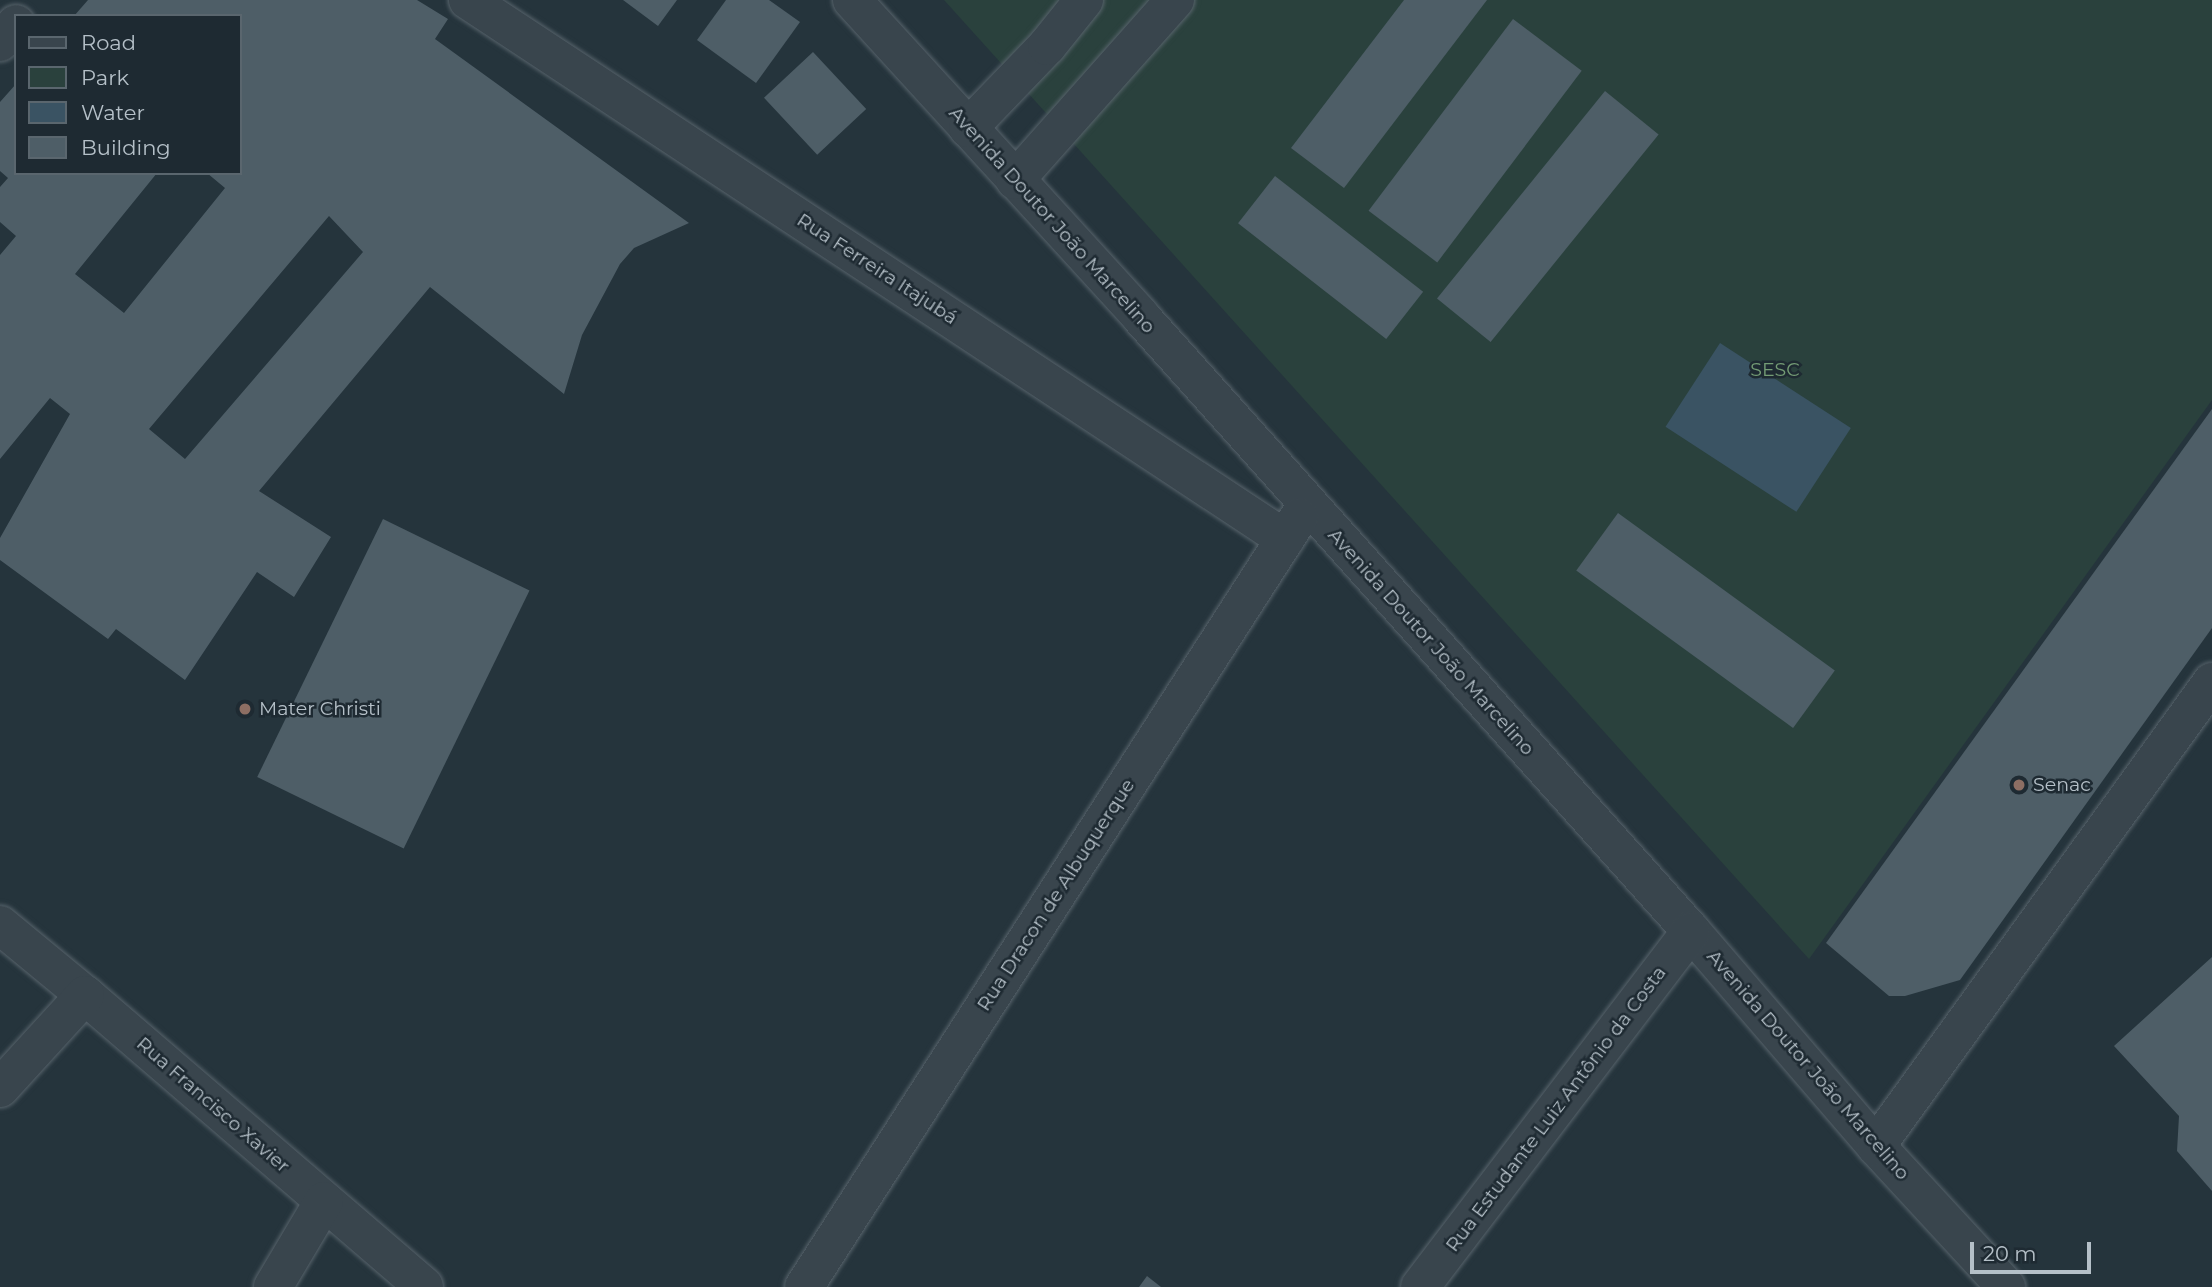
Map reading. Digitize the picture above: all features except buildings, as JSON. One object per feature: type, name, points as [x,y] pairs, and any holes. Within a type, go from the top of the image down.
[{"type":"street","points":[[25,14],[36,0]]},
{"type":"street","name":"Rua Ferreira Itajubá","points":[[468,0],[1285,539]]},
{"type":"street","name":"Avenida Doutor João Marcelino","points":[[852,0],[1691,931],[1876,1146],[2007,1287]]},
{"type":"street","points":[[968,128],[1047,46],[1084,0]]},
{"type":"street","points":[[1015,180],[1175,0]]},
{"type":"street","points":[[0,42],[14,25]]},
{"type":"street","name":"Rua Dracon de Albuquerque","points":[[804,1287],[1307,504]]},
{"type":"street","points":[[1876,1146],[2212,682]]},
{"type":"street","name":"Rua Francisco Xavier","points":[[0,925],[424,1287]]},
{"type":"street","name":"Rua Estudante Luiz Antônio da Costa","points":[[1420,1287],[1691,931]]},
{"type":"street","points":[[0,1088],[85,995]]},
{"type":"street","points":[[273,1287],[324,1201]]},
{"type":"green space","name":"SESC","points":[[944,0],[2212,0],[2212,400],[1809,959]]},
{"type":"water","points":[[1720,343],[1851,428],[1796,512],[1666,427]]},
{"type":"place","name":"Mater Christi","points":[[245,709]]},
{"type":"place","name":"Senac","points":[[2019,785]]}]
